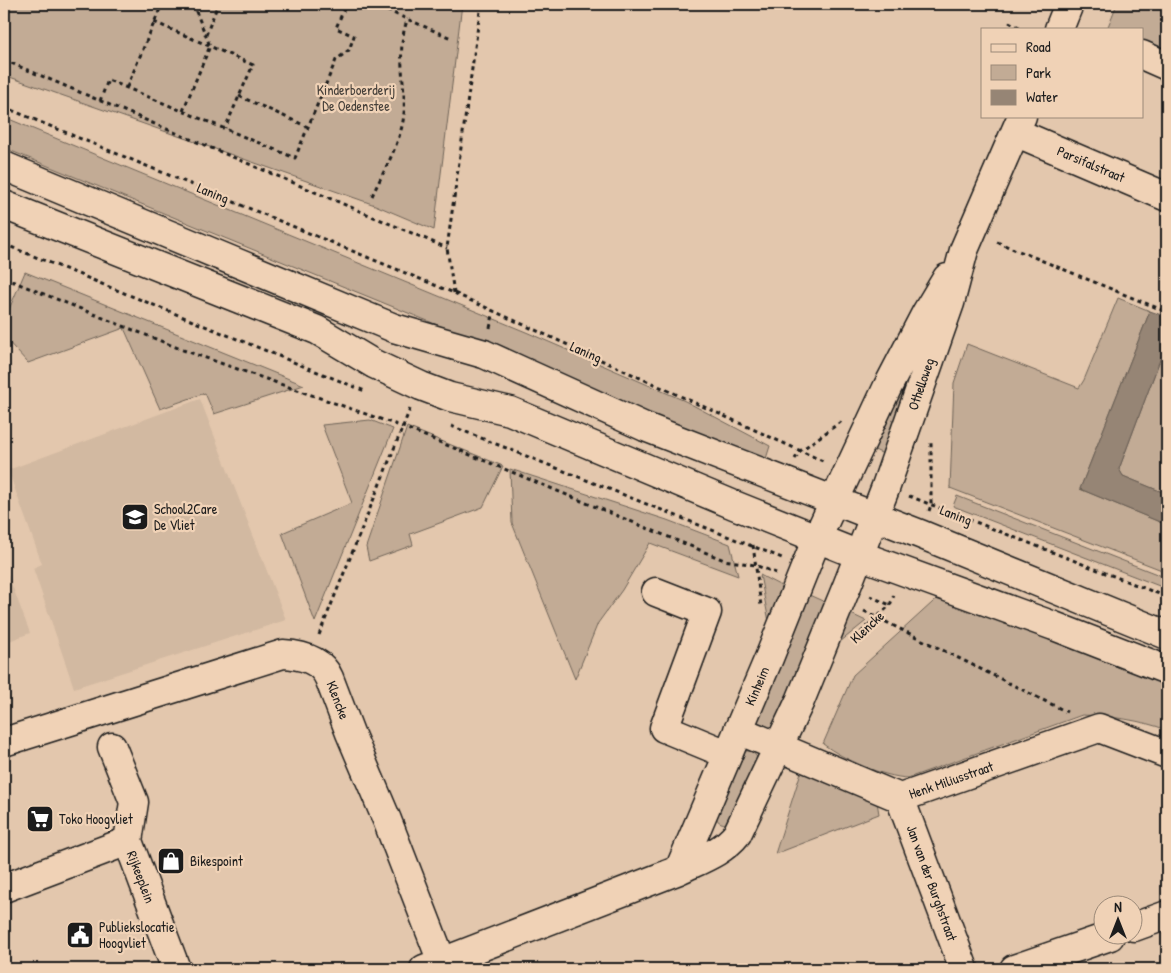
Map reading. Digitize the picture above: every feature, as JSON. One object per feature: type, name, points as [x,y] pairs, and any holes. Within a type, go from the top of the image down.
[{"type":"street","points":[[1144,56],[1167,66]]},
{"type":"street","name":"Parsifalstraat","points":[[1019,124],[1167,197]]},
{"type":"street","name":"Othelloweg","points":[[834,501],[926,313],[968,241],[1019,124]]},
{"type":"street","points":[[4,166],[394,328],[484,354],[645,427],[920,534],[1167,635]]},
{"type":"street","points":[[4,205],[317,330],[374,364],[421,386],[450,397],[510,411],[859,555],[1054,626],[1167,670]]},
{"type":"street","name":"Othelloweg","points":[[874,517],[950,303],[968,241]]},
{"type":"street","name":"Kinheim","points":[[679,870],[834,501]]},
{"type":"street","points":[[433,966],[679,870],[719,850],[730,842],[737,834],[800,701],[874,517]]},
{"type":"street","name":"Henk Miliusstraat","points":[[656,592],[707,612],[664,728],[732,742],[778,747],[900,798],[1098,728]]},
{"type":"street","points":[[4,742],[106,732],[283,654],[298,654],[310,659]]},
{"type":"street","name":"Klencke","points":[[310,659],[319,664],[329,678],[387,820],[433,966]]},
{"type":"street","points":[[1098,728],[1167,754]]},
{"type":"street","name":"Rijkeeplein","points":[[106,732],[134,802],[128,841],[176,969]]},
{"type":"street","name":"Jan van der Burghstraat","points":[[900,798],[964,969]]},
{"type":"street","name":"Rijkeeplein","points":[[4,888],[128,841]]},
{"type":"street","points":[[1144,923],[1167,915]]},
{"type":"street","points":[[1014,969],[1094,942]]},
{"type":"path","points":[[127,87],[162,4]]},
{"type":"path","points":[[183,111],[210,46],[193,4]]},
{"type":"path","points":[[206,35],[218,4]]},
{"type":"path","points":[[100,101],[108,80],[295,158],[336,60],[348,50],[354,36],[336,28],[346,4]]},
{"type":"path","points":[[372,4],[451,38]]},
{"type":"path","points":[[454,293],[448,248],[481,4]]},
{"type":"path","points":[[372,196],[400,135],[404,114],[402,32],[408,20]]},
{"type":"path","points":[[154,22],[253,65],[225,129]]},
{"type":"path","points":[[1009,22],[1021,28]]},
{"type":"path","points":[[4,60],[448,248]]},
{"type":"path","points":[[239,96],[308,127]]},
{"type":"path","name":"Laning","points":[[4,107],[454,293],[848,472]]},
{"type":"path","points":[[968,241],[1167,312]]},
{"type":"path","points":[[4,278],[183,350],[403,426],[724,560],[755,565],[799,582]]},
{"type":"path","points":[[310,659],[410,410]]},
{"type":"path","points":[[781,480],[800,451],[849,416]]},
{"type":"path","name":"Laning","points":[[885,489],[914,498],[1167,597]]},
{"type":"path","points":[[762,608],[753,546],[764,517]]},
{"type":"path","name":"Klencke","points":[[850,643],[890,605],[905,572]]},
{"type":"path","points":[[841,600],[1098,728]]},
{"type":"shaded area","name":"School2Care De Vliet","points":[[200,399],[286,620],[74,688],[33,568],[42,564],[8,470]]},
{"type":"shaded area","points":[[4,564],[30,633],[4,643]]},
{"type":"green space","name":"Kinderboerderij De Oedenstee","points":[[4,4],[462,4],[434,230],[375,205],[4,75]]},
{"type":"green space","points":[[1117,4],[1151,4],[1167,10],[1167,55],[1144,45],[1144,28],[1107,28]]},
{"type":"green space","points":[[4,117],[526,332],[685,401],[770,446],[765,462],[516,357],[4,148]]},
{"type":"green space","points":[[25,272],[304,385],[214,414],[205,393],[160,409],[124,328],[28,363],[4,337],[4,321]]},
{"type":"green space","points":[[1118,298],[1150,311],[1080,489],[1167,525],[1167,572],[950,488],[954,383],[967,344],[1079,388]]},
{"type":"green space","points":[[938,306],[890,457],[870,448]]},
{"type":"green space","points":[[1167,341],[1167,494],[1123,476],[1119,469]]},
{"type":"green space","points":[[370,420],[393,429],[315,622],[282,533],[352,503],[322,425]]},
{"type":"green space","points":[[407,427],[503,466],[483,507],[410,534],[413,545],[369,561],[366,547]]},
{"type":"green space","points":[[510,469],[667,520],[730,544],[738,576],[650,543],[622,590],[598,623],[575,679],[512,523]]},
{"type":"green space","points":[[957,496],[1167,578],[1167,589],[953,506]]},
{"type":"green space","points":[[760,575],[785,588],[770,627]]},
{"type":"green space","points":[[944,592],[1167,684],[1167,730],[1125,719],[1082,715],[908,778],[875,771],[841,756],[823,744],[853,675]]},
{"type":"green space","points":[[807,594],[827,603],[776,724],[769,731],[765,731],[754,721]]},
{"type":"green space","points":[[849,613],[866,621],[835,646]]},
{"type":"green space","points":[[745,751],[752,751],[760,761],[729,824],[721,823],[714,813],[741,755]]},
{"type":"green space","points":[[801,772],[877,802],[879,814],[775,854]]},
{"type":"water","points":[[1150,311],[1167,317],[1167,341],[1119,469],[1123,476],[1167,494],[1167,525],[1080,489]]},
{"type":"place","name":"School2Care De Vliet","points":[[135,517]]},
{"type":"place","name":"Toko Hoogvliet","points":[[40,819]]},
{"type":"place","name":"Bikespoint","points":[[171,861]]},
{"type":"place","name":"Publiekslocatie Hoogvliet","points":[[80,935]]}]
